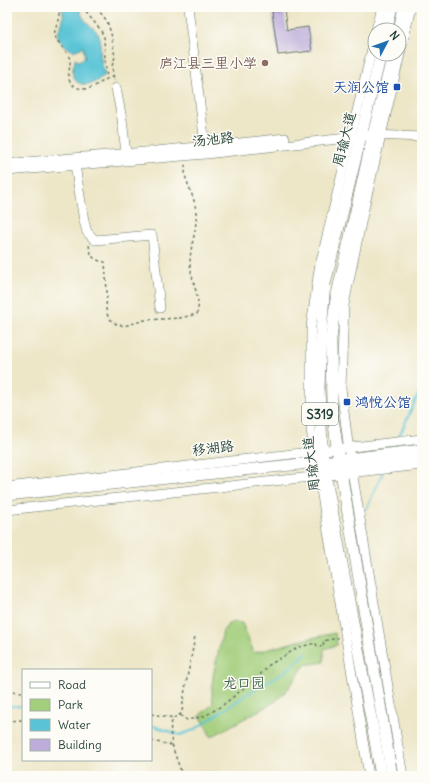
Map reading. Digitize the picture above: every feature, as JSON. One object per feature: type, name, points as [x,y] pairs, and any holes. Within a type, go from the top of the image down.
[{"type":"main road","points":[[388,22],[392,7]]},
{"type":"main road","points":[[400,22],[404,7]]},
{"type":"main road","name":"周瑜大道","points":[[378,62],[356,134],[326,284],[321,332],[319,389],[320,465],[381,776]]},
{"type":"main road","name":"周瑜大道","points":[[391,62],[377,132],[336,299],[331,339],[332,410],[346,462],[392,776]]},
{"type":"main road","name":"移湖路","points":[[7,502],[390,457],[422,450]]},
{"type":"main road","name":"移湖路","points":[[390,457],[422,459]]},
{"type":"main road","name":"移湖路","points":[[7,495],[320,465]]},
{"type":"street","points":[[188,7],[205,151]]},
{"type":"street","points":[[378,22],[382,7]]},
{"type":"street","points":[[377,132],[411,7]]},
{"type":"street","points":[[356,134],[370,62]]},
{"type":"street","points":[[116,88],[122,118],[126,153]]},
{"type":"street","name":"汤池路","points":[[7,171],[75,166],[377,132],[422,132]]},
{"type":"street","name":"汤池路","points":[[377,132],[422,137]]},
{"type":"street","name":"汤池路","points":[[7,164],[126,153],[205,151]]},
{"type":"street","points":[[75,166],[84,221],[87,232],[95,240],[152,235],[160,308]]},
{"type":"street","name":"移湖路","points":[[390,457],[422,439]]},
{"type":"street","name":"移湖路","points":[[346,462],[390,457],[422,465]]},
{"type":"street","points":[[346,462],[403,776]]},
{"type":"street","points":[[320,465],[369,776]]},
{"type":"street","name":"移湖路","points":[[7,487],[320,465]]},
{"type":"street","name":"移湖路","points":[[7,510],[320,465]]},
{"type":"path","points":[[58,7],[58,23],[54,35],[57,42],[68,55],[70,60],[68,77],[70,83],[83,89],[91,88],[113,76]]},
{"type":"path","points":[[59,12],[80,7]]},
{"type":"path","points":[[84,7],[84,10],[100,29],[104,37],[105,61],[108,78]]},
{"type":"path","points":[[99,7],[99,11],[107,21],[111,33],[115,58],[112,66],[116,88]]},
{"type":"path","points":[[152,714],[174,718],[182,713],[195,636]]},
{"type":"path","points":[[180,715],[187,720],[205,716],[223,705],[259,676],[268,665],[287,653],[300,647],[316,643],[317,647],[324,646],[323,641],[346,637]]},
{"type":"path","points":[[7,691],[22,692]]},
{"type":"path","points":[[174,718],[171,725],[172,745],[182,776]]},
{"type":"path","points":[[7,721],[22,720]]},
{"type":"path","points":[[152,741],[172,745]]},
{"type":"green space","name":"龙口园","points":[[230,622],[242,623],[254,653],[335,633],[337,645],[324,649],[324,662],[305,665],[288,689],[276,701],[211,737],[200,715],[213,704],[213,676],[223,631]]},
{"type":"water","points":[[62,7],[80,7],[82,16],[100,38],[100,56],[105,75],[98,81],[83,84],[75,80],[72,71],[75,59],[78,61],[85,58],[83,47],[73,51],[58,39],[57,35],[63,19]]},
{"type":"building","points":[[284,10],[287,30],[308,27],[312,51],[278,55],[272,12]]},
{"type":"waterway","points":[[398,439],[422,386]]},
{"type":"waterway","points":[[366,510],[383,472]]},
{"type":"waterway","points":[[152,725],[180,735],[194,730],[255,689],[286,671],[306,653]]},
{"type":"waterway","points":[[7,706],[22,706]]},
{"type":"place","name":"庐江县三里小学","points":[[265,63]]},
{"type":"place","name":"天润公馆","points":[[397,87]]},
{"type":"place","name":"鸿悦公馆","points":[[347,402]]}]
